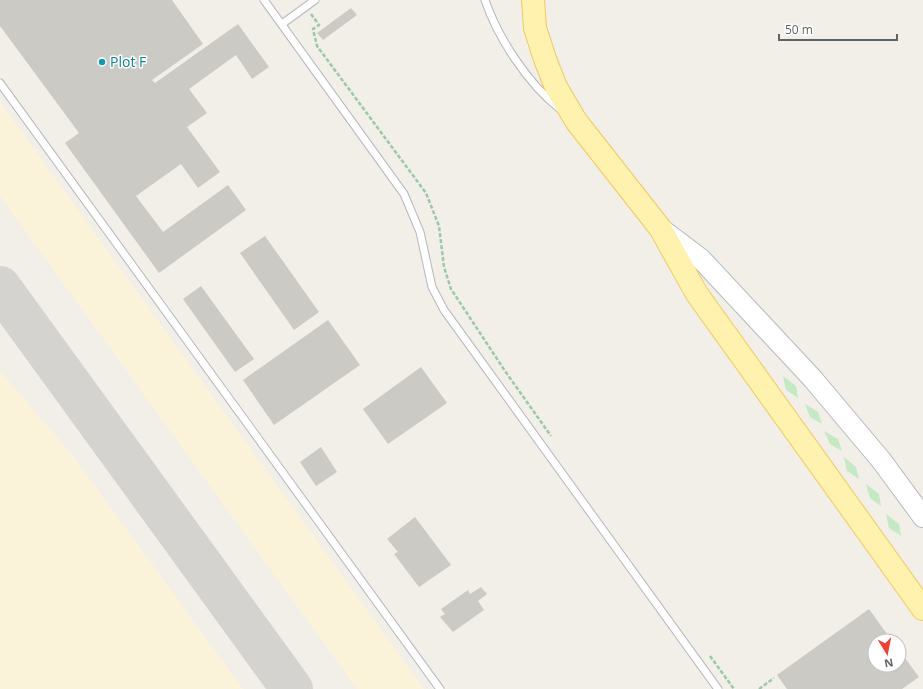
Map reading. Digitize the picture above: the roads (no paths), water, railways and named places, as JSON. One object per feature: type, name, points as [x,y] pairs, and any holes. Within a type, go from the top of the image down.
[{"type":"main road","points":[[533,0],[535,28],[545,60],[556,87],[576,121],[660,228],[697,294],[923,610]]},
{"type":"main road","points":[[660,228],[701,259],[812,378],[881,460],[923,517]]},
{"type":"lane","points":[[264,0],[404,194],[420,232],[432,287],[444,310],[718,689]]},
{"type":"lane","points":[[282,24],[315,0]]},
{"type":"lane","points":[[486,0],[491,16],[518,64],[549,101],[576,121]]},
{"type":"lane","points":[[0,83],[440,689]]},
{"type":"place","name":"Plot F","points":[[102,62]]}]
